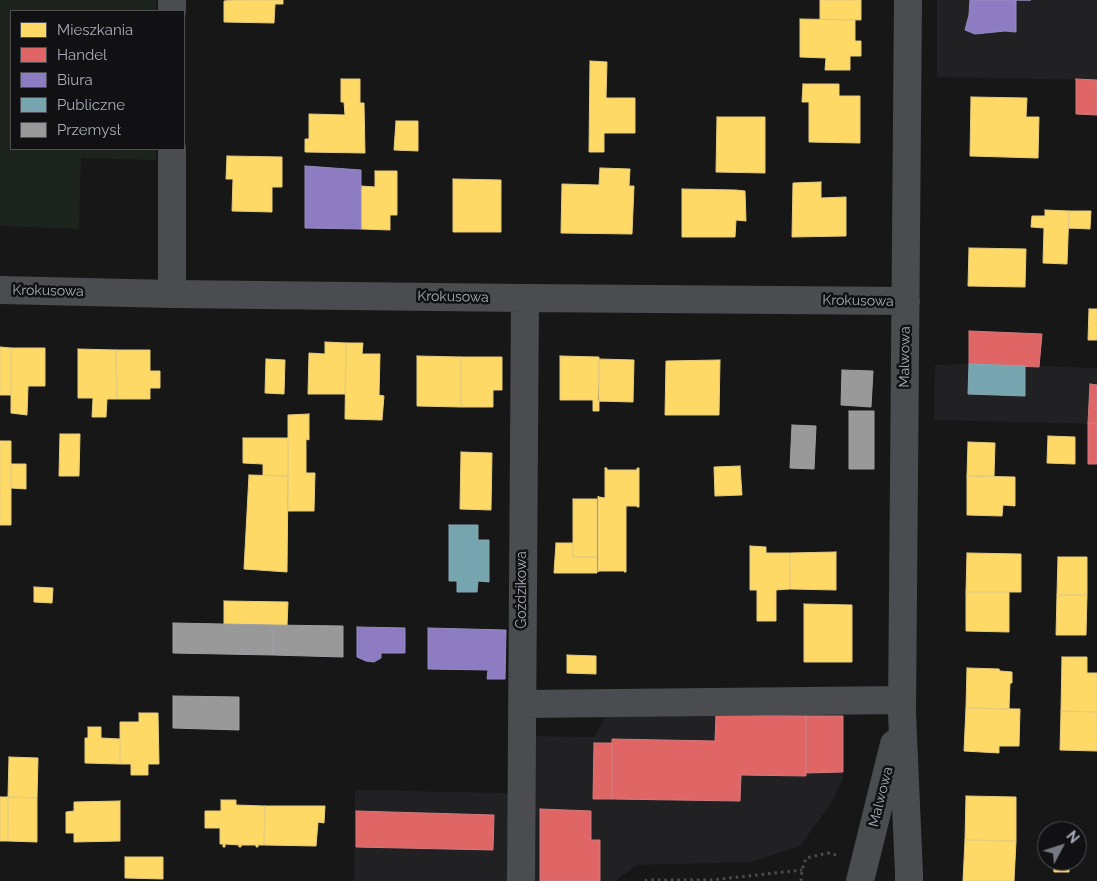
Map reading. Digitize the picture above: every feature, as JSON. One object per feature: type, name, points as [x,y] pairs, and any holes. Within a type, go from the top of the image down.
[{"type":"street","name":"Malwowa","points":[[908,0],[902,706],[909,881]]},
{"type":"street","points":[[172,150],[172,294]]},
{"type":"street","name":"Krokusowa","points":[[0,290],[172,294],[906,301]]},
{"type":"street","name":"Goździkowa","points":[[521,881],[524,298]]},
{"type":"street","points":[[522,704],[902,706]]},
{"type":"street","name":"Malwowa","points":[[860,881],[902,706]]},
{"type":"path","points":[[645,881],[712,880],[802,870]]},
{"type":"shaded area","points":[[0,0],[157,0],[156,10],[10,10],[10,150],[156,150],[156,160],[81,158],[79,229],[0,226]]},
{"type":"shaded area","points":[[937,0],[1097,0],[1097,80],[937,77]]},
{"type":"shaded area","points":[[969,364],[1097,368],[1097,424],[934,420],[935,365]]},
{"type":"shaded area","points":[[612,705],[843,707],[843,779],[832,802],[800,846],[750,862],[637,865],[615,881],[531,881],[531,736],[594,737]]},
{"type":"shaded area","points":[[355,790],[510,793],[509,881],[354,881]]},
{"type":"building: Mieszkania","points":[[283,0],[283,4],[275,4],[274,23],[224,22],[224,1]]},
{"type":"building: Mieszkania","points":[[820,0],[861,0],[861,20],[820,19]]},
{"type":"building: Mieszkania","points":[[800,19],[855,20],[855,41],[861,41],[861,56],[850,56],[850,70],[825,70],[826,58],[800,57]]},
{"type":"building: Mieszkania","points":[[590,61],[607,62],[606,98],[635,98],[635,133],[604,133],[604,152],[589,152]]},
{"type":"building: Mieszkania","points":[[341,79],[360,79],[360,103],[364,103],[365,153],[305,152],[305,139],[309,139],[309,114],[345,115],[344,102],[341,102]]},
{"type":"building: Mieszkania","points":[[803,84],[839,84],[839,96],[860,96],[860,143],[809,142],[809,102],[802,102]]},
{"type":"building: Mieszkania","points":[[971,97],[1027,98],[1026,117],[1039,117],[1038,158],[970,156]]},
{"type":"building: Mieszkania","points":[[717,117],[765,117],[765,173],[716,172]]},
{"type":"building: Mieszkania","points":[[396,121],[418,121],[418,151],[394,150]]},
{"type":"building: Mieszkania","points":[[227,156],[282,157],[282,187],[272,187],[272,212],[232,211],[233,179],[226,179]]},
{"type":"building: Mieszkania","points":[[600,168],[630,169],[629,186],[634,186],[632,234],[561,233],[562,184],[599,185]]},
{"type":"building: Mieszkania","points":[[375,171],[397,171],[397,215],[390,215],[390,230],[361,229],[361,186],[375,187]]},
{"type":"building: Mieszkania","points":[[453,179],[501,180],[501,232],[453,232]]},
{"type":"building: Mieszkania","points":[[821,182],[821,198],[846,197],[846,236],[792,237],[793,183]]},
{"type":"building: Mieszkania","points":[[682,189],[745,191],[746,221],[736,220],[735,237],[682,237]]},
{"type":"building: Mieszkania","points":[[1045,210],[1069,211],[1067,264],[1043,263],[1044,228],[1031,227],[1032,216],[1045,216]]},
{"type":"building: Mieszkania","points":[[1069,211],[1091,211],[1090,229],[1068,228]]},
{"type":"building: Mieszkania","points":[[969,248],[1026,249],[1025,287],[968,286]]},
{"type":"building: Mieszkania","points":[[1089,309],[1097,309],[1097,340],[1088,340]]},
{"type":"building: Mieszkania","points":[[325,342],[346,343],[345,394],[308,394],[309,353],[325,354]]},
{"type":"building: Mieszkania","points":[[346,343],[363,343],[362,354],[380,354],[379,395],[384,396],[382,420],[345,419]]},
{"type":"building: Mieszkania","points":[[0,347],[11,348],[11,395],[0,395]]},
{"type":"building: Mieszkania","points":[[11,348],[45,348],[45,386],[28,386],[27,415],[11,413]]},
{"type":"building: Mieszkania","points":[[78,349],[116,350],[117,399],[107,399],[106,417],[92,417],[93,398],[78,398]]},
{"type":"building: Mieszkania","points":[[116,350],[150,350],[150,371],[160,371],[160,388],[150,388],[150,399],[117,399]]},
{"type":"building: Mieszkania","points":[[417,356],[461,357],[461,407],[417,406]]},
{"type":"building: Mieszkania","points":[[560,356],[599,357],[599,411],[593,411],[593,400],[560,400]]},
{"type":"building: Mieszkania","points":[[461,357],[502,357],[502,390],[493,390],[493,407],[461,407]]},
{"type":"building: Mieszkania","points":[[266,359],[285,360],[284,394],[265,393]]},
{"type":"building: Mieszkania","points":[[599,359],[634,360],[633,402],[598,401]]},
{"type":"building: Mieszkania","points":[[720,360],[719,415],[665,415],[666,361]]},
{"type":"building: Mieszkania","points":[[309,414],[309,440],[306,439],[306,473],[315,473],[314,511],[288,511],[288,415]]},
{"type":"building: Mieszkania","points":[[60,434],[80,434],[79,476],[59,476]]},
{"type":"building: Mieszkania","points":[[1048,436],[1075,437],[1075,464],[1047,463]]},
{"type":"building: Mieszkania","points":[[243,438],[288,438],[288,476],[263,475],[263,464],[243,463]]},
{"type":"building: Mieszkania","points":[[0,441],[11,441],[11,525],[0,525]]},
{"type":"building: Mieszkania","points":[[968,442],[995,443],[994,476],[967,476]]},
{"type":"building: Mieszkania","points":[[461,452],[492,453],[491,510],[460,509]]},
{"type":"building: Mieszkania","points":[[11,464],[26,464],[26,489],[11,488]]},
{"type":"building: Mieszkania","points":[[740,466],[742,495],[715,496],[714,467]]},
{"type":"building: Mieszkania","points":[[605,468],[607,470],[637,470],[639,468],[639,507],[626,506],[626,572],[598,572],[598,496],[605,498]]},
{"type":"building: Mieszkania","points":[[249,475],[288,476],[287,572],[244,569]]},
{"type":"building: Mieszkania","points":[[967,476],[1015,477],[1015,506],[1003,505],[1002,516],[967,515]]},
{"type":"building: Mieszkania","points":[[573,499],[597,499],[597,557],[573,557]]},
{"type":"building: Mieszkania","points":[[556,543],[573,543],[573,557],[597,557],[597,573],[554,573]]},
{"type":"building: Mieszkania","points":[[750,546],[766,547],[766,553],[790,553],[790,589],[776,590],[776,621],[757,621],[757,590],[750,590]]},
{"type":"building: Mieszkania","points":[[836,552],[836,590],[790,589],[790,553]]},
{"type":"building: Mieszkania","points":[[967,553],[1021,554],[1021,592],[966,592]]},
{"type":"building: Mieszkania","points":[[1058,557],[1087,557],[1087,595],[1057,595]]},
{"type":"building: Mieszkania","points":[[34,587],[53,588],[52,603],[34,602]]},
{"type":"building: Mieszkania","points":[[966,592],[1009,592],[1009,632],[966,631]]},
{"type":"building: Mieszkania","points":[[1057,595],[1087,595],[1086,635],[1056,635]]},
{"type":"building: Mieszkania","points":[[224,601],[288,602],[287,626],[224,624]]},
{"type":"building: Mieszkania","points":[[804,604],[852,605],[852,662],[804,662]]},
{"type":"building: Mieszkania","points":[[567,655],[596,656],[596,674],[567,673]]},
{"type":"building: Mieszkania","points":[[1062,657],[1087,657],[1087,673],[1097,673],[1097,712],[1061,711]]},
{"type":"building: Mieszkania","points":[[967,668],[999,669],[1000,671],[1012,672],[1009,709],[966,708]]},
{"type":"building: Mieszkania","points":[[966,708],[1020,709],[1019,746],[999,746],[999,753],[964,751]]},
{"type":"building: Mieszkania","points":[[1061,711],[1097,712],[1097,751],[1060,750]]},
{"type":"building: Mieszkania","points":[[139,713],[158,713],[159,764],[148,764],[148,775],[131,775],[131,764],[120,764],[120,722],[139,722]]},
{"type":"building: Mieszkania","points":[[88,727],[101,727],[101,738],[120,739],[120,764],[85,763],[85,738],[88,738]]},
{"type":"building: Mieszkania","points":[[9,757],[38,758],[37,798],[8,797]]},
{"type":"building: Mieszkania","points":[[966,796],[1016,797],[1016,841],[965,840]]},
{"type":"building: Mieszkania","points":[[0,797],[8,797],[8,841],[0,841]]},
{"type":"building: Mieszkania","points":[[8,797],[37,798],[37,842],[8,841]]},
{"type":"building: Mieszkania","points":[[221,800],[236,800],[236,805],[265,806],[264,845],[256,847],[256,845],[241,845],[239,847],[239,845],[225,844],[225,847],[223,847],[223,844],[220,844],[220,828],[205,828],[205,811],[221,811]]},
{"type":"building: Mieszkania","points":[[120,801],[120,841],[74,842],[74,833],[66,833],[66,812],[74,811],[74,802]]},
{"type":"building: Mieszkania","points":[[265,806],[325,806],[324,823],[318,822],[316,846],[264,845]]},
{"type":"building: Mieszkania","points":[[965,840],[1016,841],[1014,881],[963,881]]},
{"type":"building: Mieszkania","points":[[125,857],[163,857],[163,879],[125,878]]},
{"type":"building: Handel","points":[[1076,79],[1097,80],[1097,115],[1076,114]]},
{"type":"building: Handel","points":[[969,331],[1042,334],[1039,367],[969,364]]},
{"type":"building: Handel","points":[[1090,384],[1097,385],[1097,424],[1088,423]]},
{"type":"building: Handel","points":[[1088,423],[1097,424],[1097,464],[1088,464]]},
{"type":"building: Handel","points":[[716,715],[806,716],[806,776],[741,775],[740,801],[612,799],[612,739],[715,741]]},
{"type":"building: Handel","points":[[806,716],[843,716],[843,772],[806,773]]},
{"type":"building: Handel","points":[[594,743],[612,743],[612,799],[593,799]]},
{"type":"building: Handel","points":[[540,809],[591,811],[591,840],[600,840],[600,881],[540,881]]},
{"type":"building: Handel","points":[[356,811],[494,815],[493,850],[356,847]]},
{"type":"building: Biura","points":[[970,0],[1016,0],[1016,32],[1005,31],[975,34],[965,30]]},
{"type":"building: Biura","points":[[305,166],[361,170],[361,229],[305,228]]},
{"type":"building: Biura","points":[[357,627],[405,628],[405,653],[381,653],[381,658],[374,662],[357,657]]},
{"type":"building: Biura","points":[[428,628],[506,630],[505,679],[487,679],[488,670],[428,669]]},
{"type":"building: Publiczne","points":[[969,364],[1025,366],[1025,396],[968,394]]},
{"type":"building: Publiczne","points":[[449,525],[478,525],[478,540],[489,540],[489,582],[478,581],[477,592],[457,592],[457,581],[449,581]]},
{"type":"building: Przemysł","points":[[842,370],[873,371],[871,407],[841,405]]},
{"type":"building: Przemysł","points":[[849,411],[874,411],[874,469],[849,469]]},
{"type":"building: Przemysł","points":[[792,425],[816,426],[814,469],[790,468]]},
{"type":"building: Przemysł","points":[[173,623],[272,625],[273,655],[173,653]]},
{"type":"building: Przemysł","points":[[272,625],[343,626],[343,657],[273,655]]},
{"type":"building: Przemysł","points":[[173,696],[239,697],[239,730],[173,728]]}]
